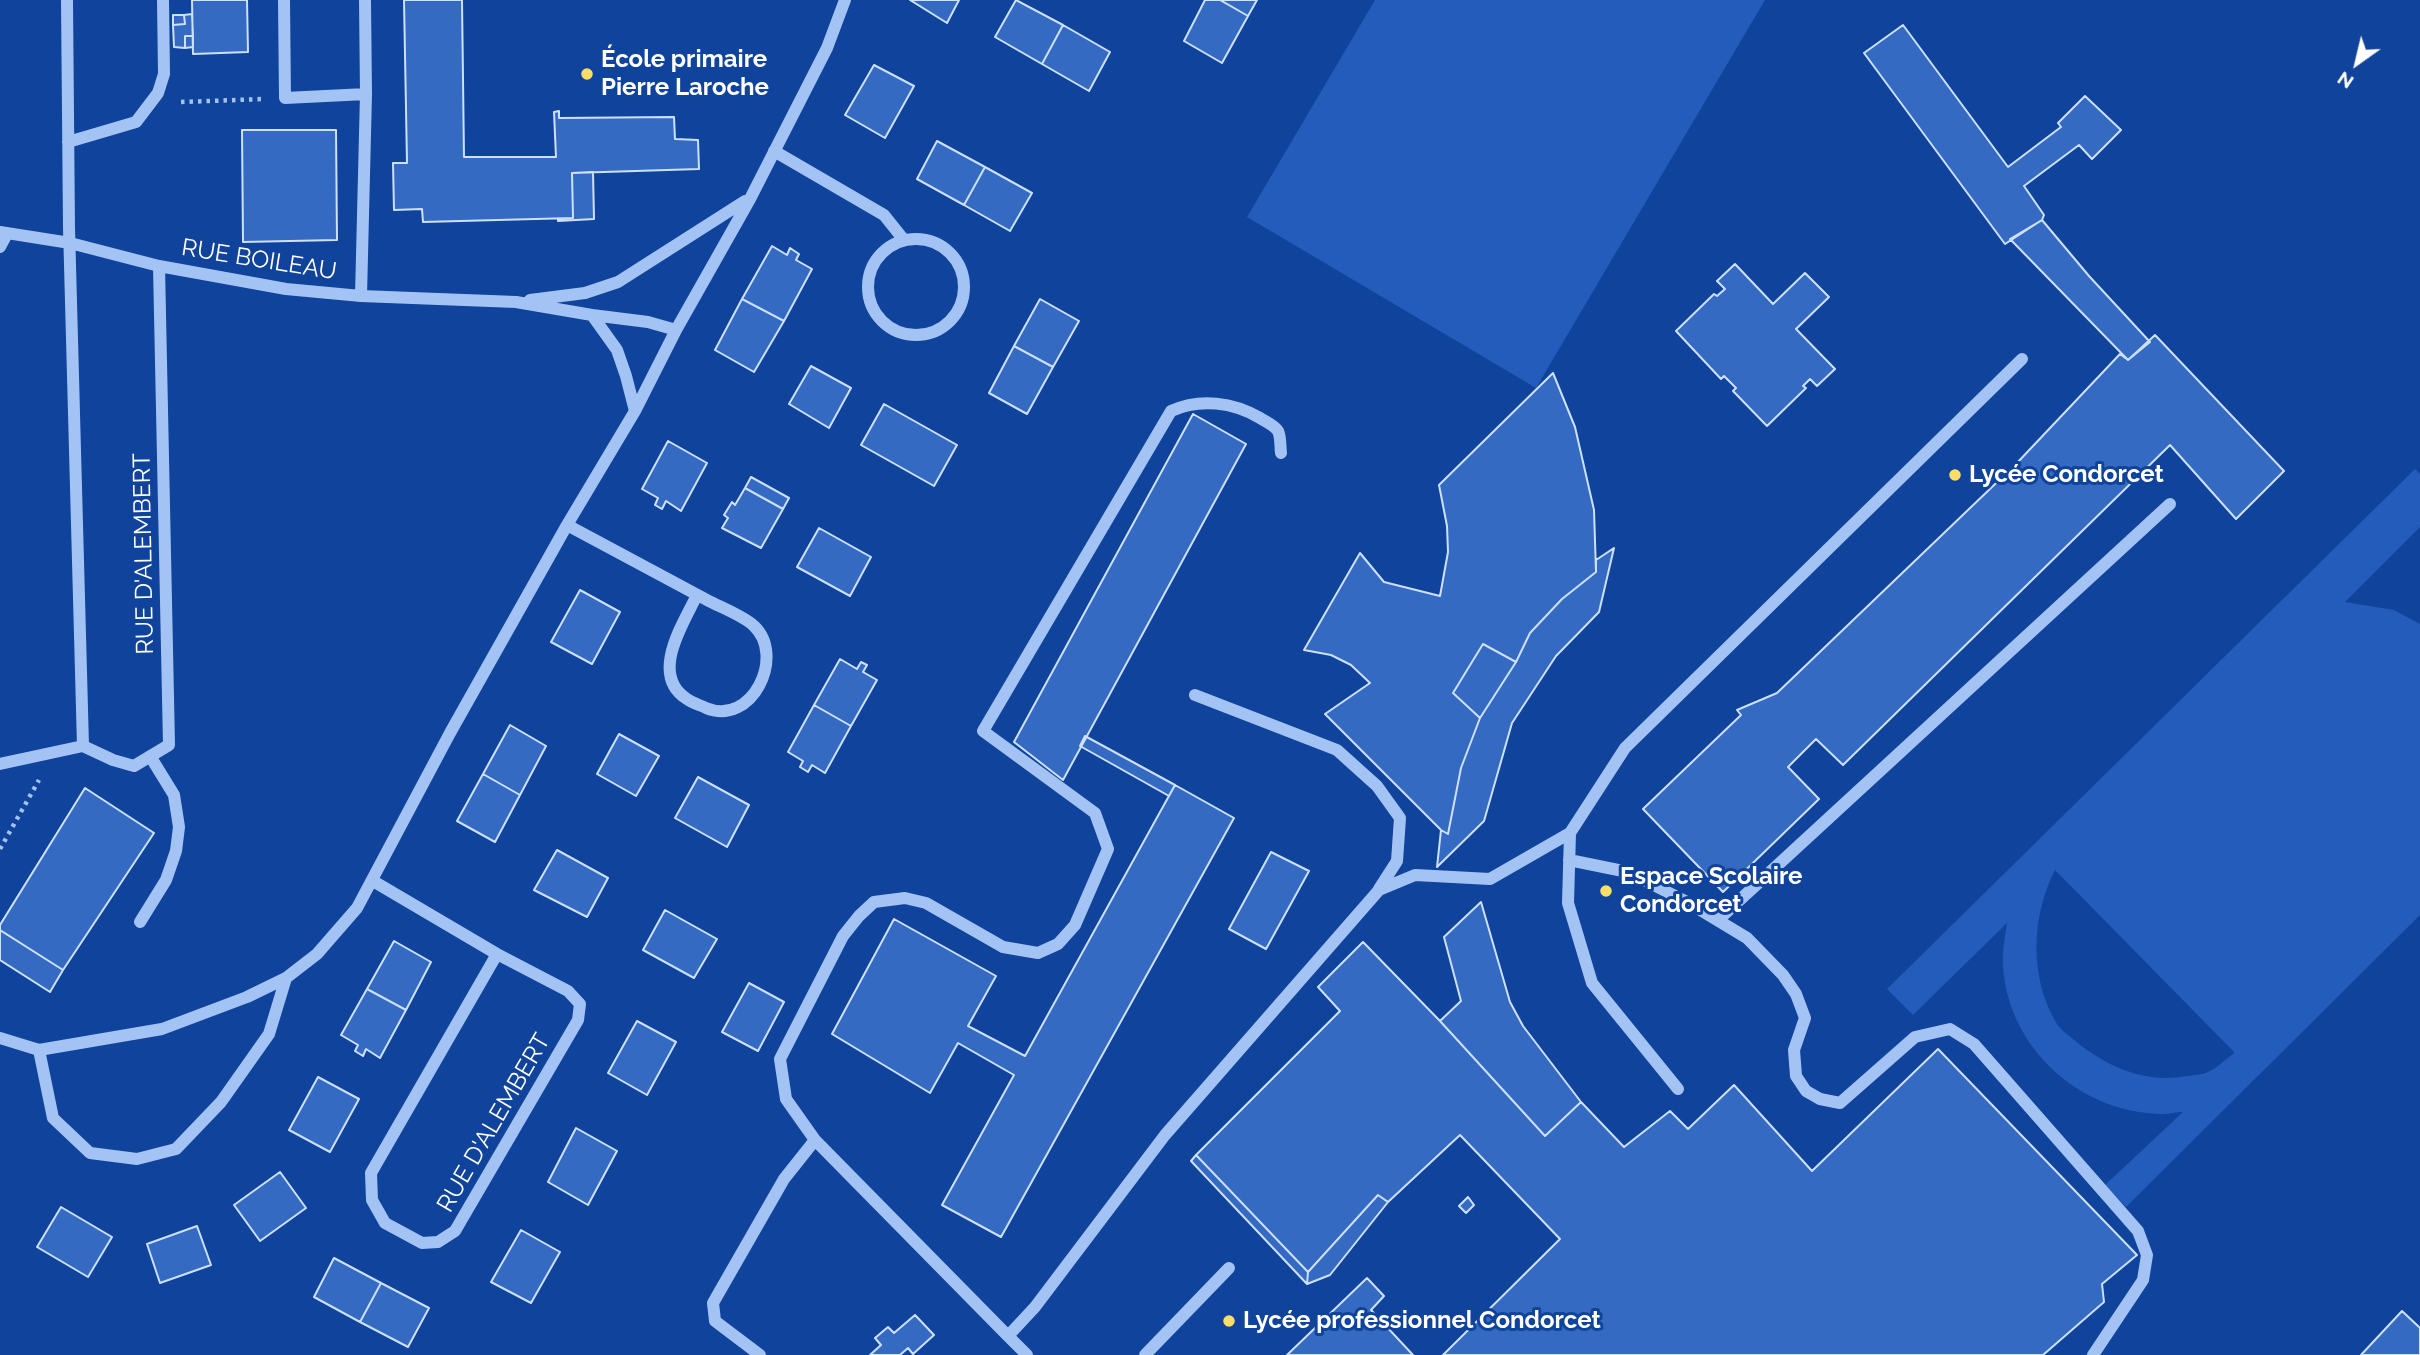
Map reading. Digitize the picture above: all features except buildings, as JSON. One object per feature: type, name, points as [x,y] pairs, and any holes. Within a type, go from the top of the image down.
[{"type":"street","points":[[67,0],[70,243],[83,746]]},
{"type":"street","points":[[68,142],[136,122],[158,93],[164,75],[163,0]]},
{"type":"street","points":[[284,0],[285,98],[366,94]]},
{"type":"street","points":[[360,296],[366,94],[365,0]]},
{"type":"street","points":[[0,1038],[39,1050],[162,1029],[247,997],[286,978],[317,954],[357,908],[450,733],[567,525],[635,411],[676,330],[750,199],[827,48],[845,0]]},
{"type":"street","points":[[774,152],[884,215],[904,240]]},
{"type":"street","name":"RUE BOILEAU","points":[[516,302],[585,293],[618,282],[750,199]]},
{"type":"street","points":[[0,247],[3,233]]},
{"type":"street","name":"RUE BOILEAU","points":[[3,233],[70,243],[159,266],[286,289],[360,296],[516,302],[648,322],[676,330]]},
{"type":"street","points":[[919,238],[942,246],[958,263],[964,278],[964,294],[959,308],[950,322],[937,330],[906,334],[891,328],[879,317],[869,296],[870,272],[877,258],[889,247],[904,240],[919,238]]},
{"type":"street","name":"RUE D'ALEMBERT","points":[[150,756],[169,745],[159,266]]},
{"type":"street","points":[[592,315],[617,350],[635,411]]},
{"type":"street","points":[[1379,890],[1415,875],[1490,879],[1570,833],[1625,748],[2022,359]]},
{"type":"street","points":[[1027,1355],[815,1140],[786,1099],[780,1059],[844,936],[874,902],[905,898],[926,903],[1003,947],[1038,953],[1058,944],[1075,925],[1108,849],[1095,813],[983,731],[1171,411],[1185,405],[1209,403],[1243,408],[1274,426],[1279,433],[1281,453]]},
{"type":"street","points":[[1718,920],[2170,504]]},
{"type":"street","points":[[567,525],[755,626],[765,646],[762,683],[753,697],[738,706],[715,711],[686,699],[672,684],[668,669],[676,639],[697,595]]},
{"type":"street","points":[[1008,1336],[1035,1307],[1165,1135],[1379,890],[1397,861],[1400,818],[1377,786],[1337,750],[1195,695]]},
{"type":"street","points":[[0,764],[83,746],[134,766],[150,756],[174,795],[179,827],[176,851],[166,880],[140,922]]},
{"type":"street","points":[[1570,833],[1568,903],[1592,982],[1678,1089]]},
{"type":"street","points":[[1569,860],[1628,872],[1747,938],[1783,975],[1796,994],[1805,1018],[1794,1050],[1796,1076],[1806,1090],[1820,1099],[1840,1103],[1915,1037],[1950,1029],[1974,1044],[2138,1231],[2147,1255],[2143,1280],[2093,1355]]},
{"type":"street","name":"RUE D'ALEMBERT","points":[[373,881],[497,954],[568,991],[580,1004],[578,1020],[455,1231],[438,1242],[422,1243],[385,1223],[372,1200],[371,1173],[497,954]]},
{"type":"street","points":[[39,1050],[53,1118],[90,1153],[137,1159],[176,1149],[221,1102],[269,1034],[286,978]]},
{"type":"street","points":[[760,1355],[715,1321],[713,1303],[784,1179],[815,1140]]},
{"type":"street","points":[[1145,1355],[1229,1268]]},
{"type":"path","points":[[150,104],[285,98]]},
{"type":"path","points":[[0,849],[41,776],[43,755]]},
{"type":"shaded area","points":[[1375,0],[1765,0],[1536,388],[1247,217]]},
{"type":"shaded area","points":[[2415,469],[2420,474],[2420,527],[2345,602],[2394,610],[2420,624],[2420,915],[2126,1207],[2105,1185],[2183,1112],[2162,1114],[2132,1111],[2103,1102],[2077,1088],[2054,1070],[2034,1049],[2018,1024],[2008,996],[2003,966],[2007,923],[1913,1015],[1887,989]],"holes":[[[2055,870],[2234,1052],[2218,1066],[2198,1075],[2171,1078],[2140,1075],[2098,1057],[2060,1028],[2041,987],[2036,947],[2041,907]]]},
{"type":"place","name":"École primaire Pierre Laroche","points":[[587,74]]},
{"type":"place","name":"Lycée Condorcet","points":[[1955,475]]},
{"type":"place","name":"Espace Scolaire Condorcet","points":[[1606,891]]},
{"type":"place","name":"Lycée professionnel Condorcet","points":[[1229,1321]]}]
